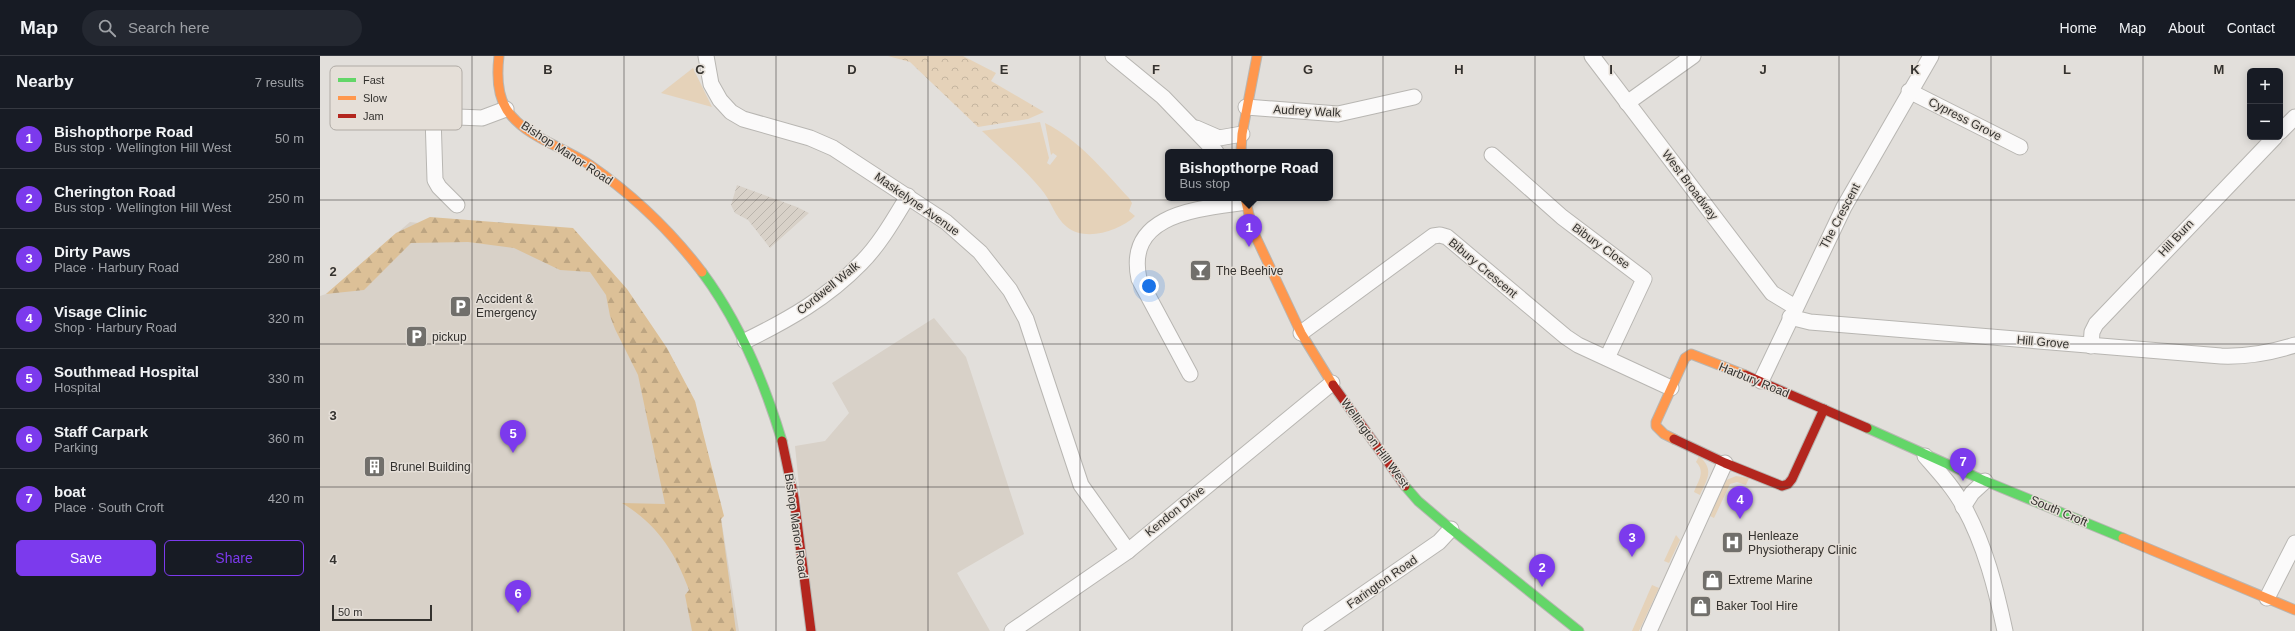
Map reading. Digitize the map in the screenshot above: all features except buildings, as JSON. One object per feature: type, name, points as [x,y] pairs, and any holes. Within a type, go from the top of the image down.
[{"type":"street","name":"Bishop Manor Road","points":[[499,56],[496,73],[506,109],[519,123],[578,158],[621,188],[662,225],[702,271],[745,341],[771,403],[791,480],[811,631]]},
{"type":"street","name":"Maskelyne Avenue","points":[[706,56],[708,77],[713,88],[726,107],[736,116],[821,142],[848,157],[908,196],[946,222],[976,247],[1003,280],[1017,302],[1034,338],[1081,485],[1128,551]]},
{"type":"street","points":[[1113,56],[1163,97],[1213,149]]},
{"type":"street","points":[[1241,149],[1246,107],[1257,56]]},
{"type":"street","name":"West Broadway","points":[[1592,56],[1772,293],[1792,312]]},
{"type":"street","points":[[1627,103],[1693,56]]},
{"type":"street","name":"The Crescent","points":[[1760,382],[1792,312],[1844,207],[1909,91],[1932,56]]},
{"type":"street","name":"Cypress Grove","points":[[1909,91],[2020,147]]},
{"type":"street","name":"Audrey Walk","points":[[1246,107],[1338,114],[1414,97]]},
{"type":"street","points":[[462,117],[482,118],[506,109]]},
{"type":"street","points":[[2283,129],[2295,117]]},
{"type":"street","points":[[1192,126],[1219,138],[1242,134]]},
{"type":"street","points":[[433,130],[435,180],[439,187],[457,205]]},
{"type":"street","name":"Hill Burn","points":[[2091,346],[2092,332],[2096,324],[2196,217],[2272,140]]},
{"type":"street","name":"Bibury Close","points":[[1492,155],[1562,218],[1644,279],[1607,358]]},
{"type":"street","name":"Cordwell Walk","points":[[745,341],[791,318],[833,288],[861,263],[881,238],[908,196]]},
{"type":"street","points":[[1184,371],[1139,279],[1137,267],[1138,251],[1150,231],[1169,218],[1183,213],[1240,201]]},
{"type":"street","name":"Wellington Hill West","points":[[1245,201],[1253,231],[1301,333],[1332,383],[1396,476],[1418,501],[1451,529],[1579,631]]},
{"type":"street","name":"Bibury Crescent","points":[[1301,333],[1433,236],[1440,235],[1447,237],[1566,337],[1671,388]]},
{"type":"street","name":"Hill Grove","points":[[1792,312],[1810,322],[2091,346],[2247,357],[2272,352],[2295,345]]},
{"type":"street","name":"Harbury Road","points":[[1691,354],[1760,382],[1824,409],[1788,484],[1782,486],[1774,484],[1725,463],[1659,430],[1656,422],[1686,358],[1691,354]]},
{"type":"street","name":"Kendon Drive","points":[[1012,631],[1128,551],[1332,383]]},
{"type":"street","name":"South Croft","points":[[1824,409],[1985,481],[2295,610]]},
{"type":"street","points":[[1920,451],[1943,477],[1964,506],[1988,565],[2005,631]]},
{"type":"street","points":[[1649,631],[1725,463]]},
{"type":"street","points":[[1964,506],[1972,493],[1985,481]]},
{"type":"street","name":"Farington Road","points":[[1310,631],[1439,542],[1451,529]]},
{"type":"street","points":[[2267,598],[2295,543]]},
{"type":"shaded area","points":[[737,185],[797,207],[809,213],[770,248],[748,220],[735,213],[731,205]]},
{"type":"shaded area","points":[[410,222],[579,242],[718,499],[739,631],[320,631],[320,296],[326,294]]},
{"type":"shaded area","points":[[934,318],[966,357],[1024,534],[957,573],[990,631],[816,631],[811,607],[795,446],[825,441],[849,413],[832,383]]},
{"type":"green space","points":[[888,56],[963,56],[996,73],[991,81],[1044,112],[1028,119],[978,127],[910,62]]},
{"type":"green space","points":[[693,68],[712,107],[661,93]]},
{"type":"green space","points":[[1040,122],[1049,158],[1047,163],[1050,165],[1057,156],[1053,153],[1051,155],[1045,123],[1069,138],[1100,167],[1129,198],[1132,203],[1129,211],[1135,216],[1121,226],[1102,233],[1083,234],[1074,231],[1067,227],[1059,219],[1044,193],[1034,181],[982,131]]},
{"type":"green space","points":[[430,217],[573,228],[627,289],[667,348],[695,401],[724,516],[721,519],[736,631],[692,631],[685,595],[689,590],[678,563],[655,530],[634,511],[622,503],[665,504],[638,375],[615,329],[610,316],[606,295],[590,272],[560,270],[514,248],[468,242],[411,243],[364,290],[326,294],[396,233]]},
{"type":"green space","points":[[1699,456],[1704,461],[1708,470],[1707,479],[1700,495],[1694,492],[1701,473],[1696,462]]},
{"type":"green space","points":[[1736,476],[1749,478],[1746,485],[1737,482],[1730,484],[1714,518],[1708,515],[1724,481]]},
{"type":"green space","points":[[1676,535],[1680,540],[1669,563],[1664,561]]},
{"type":"green space","points":[[1652,585],[1659,588],[1639,631],[1632,631]]},
{"type":"traffic: fast","points":[[702,272],[728,311],[750,353],[767,396],[782,441]]},
{"type":"traffic: fast","points":[[1867,428],[1985,481],[2123,538]]},
{"type":"traffic: fast","points":[[1405,486],[1418,501],[1451,529],[1579,631]]},
{"type":"traffic: slow","points":[[499,56],[498,77],[501,98],[507,110],[515,119],[534,135],[590,165],[621,188],[664,228],[702,272]]},
{"type":"traffic: slow","points":[[1241,149],[1242,134],[1257,56]]},
{"type":"traffic: slow","points":[[1246,201],[1253,231],[1301,333],[1333,385]]},
{"type":"traffic: slow","points":[[1674,439],[1664,434],[1656,426],[1656,422],[1685,358],[1691,354],[1745,375]]},
{"type":"traffic: slow","points":[[2123,538],[2295,610]]},
{"type":"traffic: jam","points":[[1745,375],[1867,428]]},
{"type":"traffic: jam","points":[[1333,385],[1405,486]]},
{"type":"traffic: jam","points":[[1674,439],[1725,463],[1782,486],[1788,484],[1792,479],[1824,409]]},
{"type":"traffic: jam","points":[[782,441],[794,498],[811,631]]},
{"type":"place","name":"Bishopthorpe Road","points":[[1249,247]]},
{"type":"place","name":"The Beehive","points":[[1201,271]]},
{"type":"place","name":"Accident & Emergency","points":[[461,306]]},
{"type":"place","name":"pickup","points":[[417,337]]},
{"type":"place","name":"Southmead Hospital","points":[[513,453]]},
{"type":"place","name":"Brunel Building","points":[[374,467]]},
{"type":"place","name":"boat","points":[[1963,481]]},
{"type":"place","name":"Visage Clinic","points":[[1740,519]]},
{"type":"place","name":"Henleaze Physiotherapy Clinic","points":[[1733,543]]},
{"type":"place","name":"Dirty Paws","points":[[1632,557]]},
{"type":"place","name":"Extreme Marine","points":[[1713,580]]},
{"type":"place","name":"Cherington Road","points":[[1542,587]]},
{"type":"place","name":"Baker Tool Hire","points":[[1701,606]]},
{"type":"place","name":"Staff Carpark","points":[[518,613]]}]
